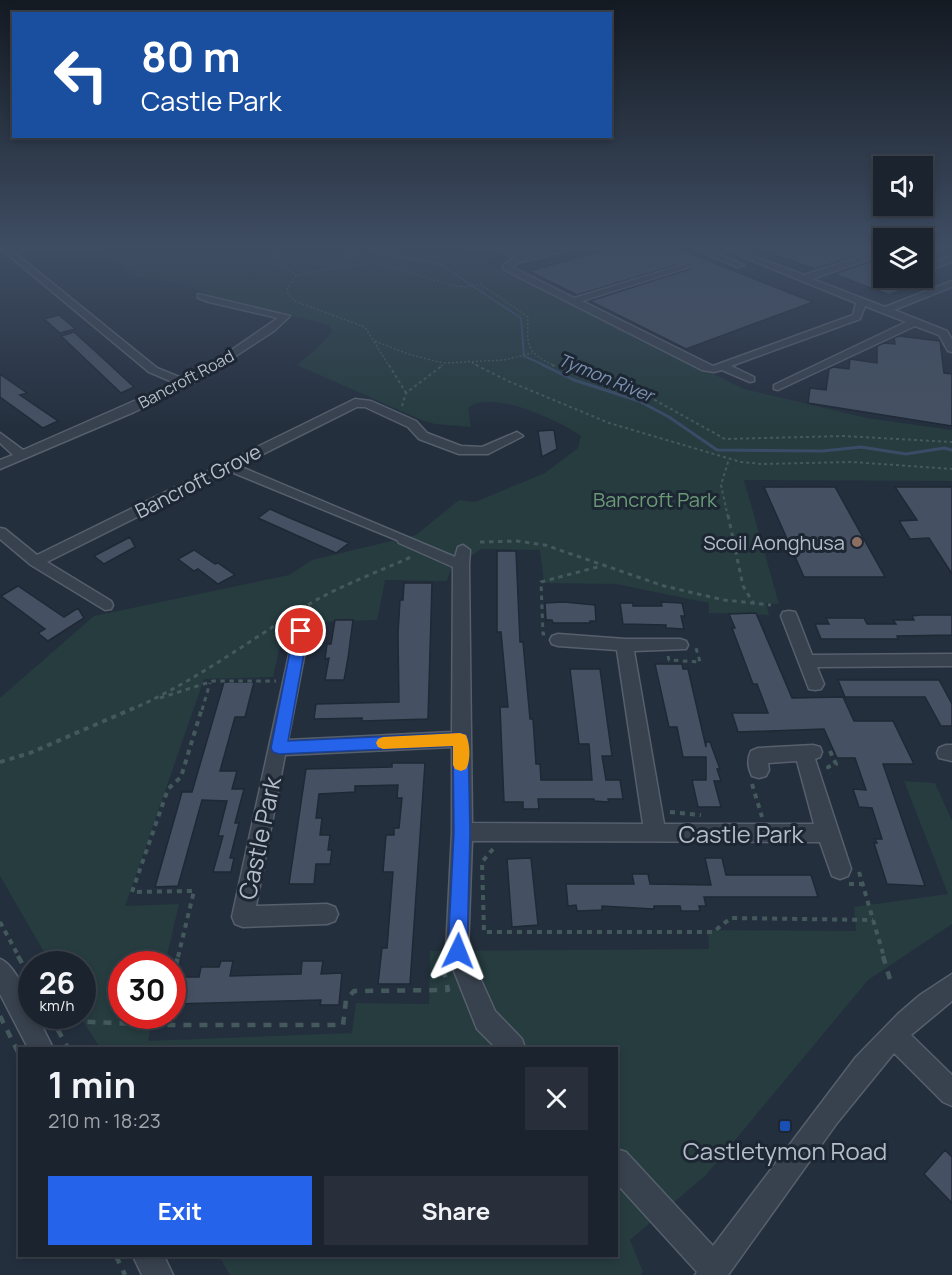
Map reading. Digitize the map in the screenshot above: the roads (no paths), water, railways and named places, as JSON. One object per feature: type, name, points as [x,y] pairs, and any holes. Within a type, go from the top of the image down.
[{"type":"street","points":[[78,308],[153,370],[182,382]]},
{"type":"street","name":"Bancroft Road","points":[[0,465],[111,418],[182,382],[233,355],[285,316],[251,308]]},
{"type":"street","points":[[588,308],[706,368],[714,369],[857,317],[860,308]]},
{"type":"street","points":[[882,308],[943,333],[952,349]]},
{"type":"street","points":[[778,387],[917,321]]},
{"type":"street","points":[[724,367],[750,379]]},
{"type":"street","name":"Bancroft Grove","points":[[36,562],[360,402],[412,424],[423,436],[459,450],[484,451],[501,443]]},
{"type":"street","points":[[489,436],[501,443],[516,436]]},
{"type":"street","points":[[0,437],[21,455]]},
{"type":"street","points":[[228,466],[400,538],[468,552],[460,739],[462,832],[458,951],[468,981],[486,1020],[512,1047]]},
{"type":"street","points":[[0,532],[36,562],[105,605]]},
{"type":"street","points":[[789,616],[815,684]]},
{"type":"street","name":"Castle Park","points":[[301,631],[243,916],[327,914]]},
{"type":"street","points":[[555,637],[625,645],[680,647]]},
{"type":"street","name":"Castle Park","points":[[625,645],[655,832]]},
{"type":"street","points":[[805,661],[952,660]]},
{"type":"street","points":[[279,748],[460,739]]},
{"type":"street","points":[[755,773],[758,756],[816,751],[827,833],[847,872]]},
{"type":"street","name":"Castle Park","points":[[462,832],[827,833]]},
{"type":"street","points":[[0,970],[40,1047]]},
{"type":"street","points":[[618,1164],[712,1272],[838,1100],[894,1036],[935,998],[952,986]]},
{"type":"street","points":[[894,1036],[952,1093]]},
{"type":"street","points":[[149,1257],[158,1275]]},
{"type":"waterway","name":"Tymon River","points":[[507,308],[521,318],[524,356],[546,366]]},
{"type":"waterway","name":"Tymon River","points":[[543,365],[574,380],[639,401],[669,417],[717,450],[823,451],[861,447],[906,454],[944,448],[952,450]]},
{"type":"place","name":"Scoil Aonghusa","points":[[857,542]]},
{"type":"place","name":"Castletymon Road","points":[[785,1126]]},
{"type":"park label","name":"Bancroft Park","points":[[655,499]]}]
